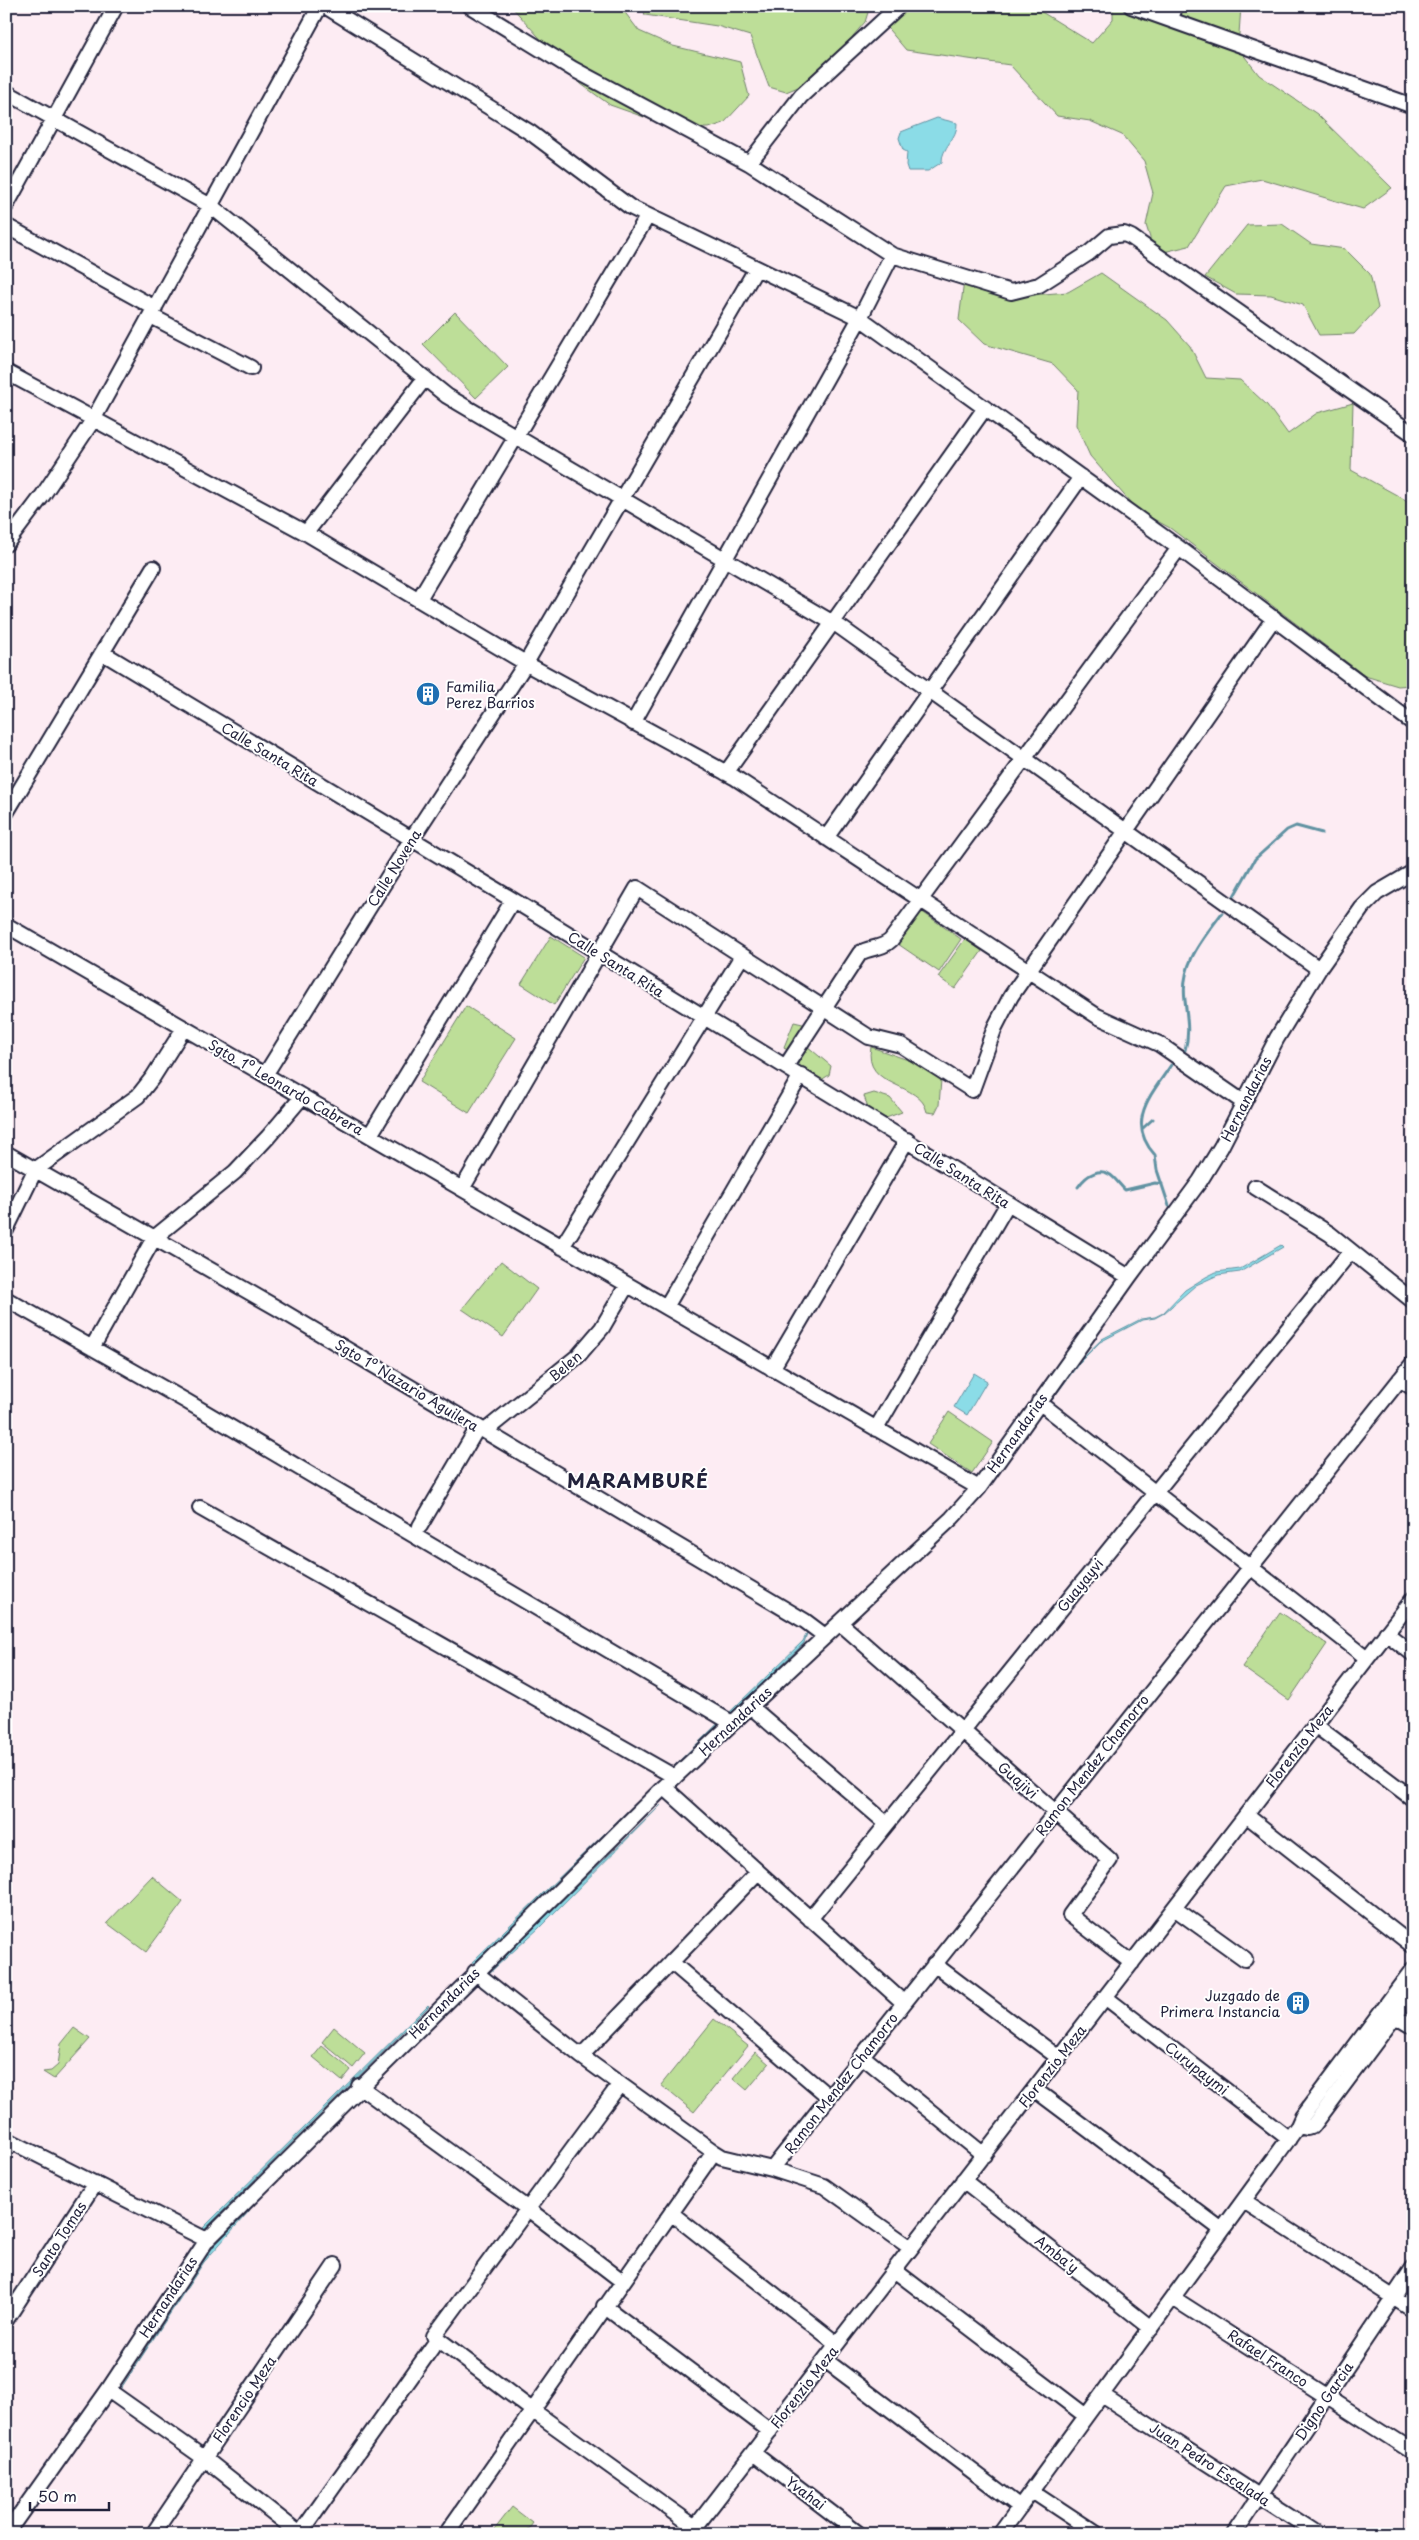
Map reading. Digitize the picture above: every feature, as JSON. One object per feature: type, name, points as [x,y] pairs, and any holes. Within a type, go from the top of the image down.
[{"type":"street","points":[[6,206],[116,6]]},
{"type":"street","points":[[6,544],[43,495],[92,420],[320,6]]},
{"type":"street","points":[[325,6],[531,133],[630,207],[647,217],[860,318],[1179,548],[1413,723]]},
{"type":"street","points":[[470,6],[573,69],[749,163],[892,255],[1011,292],[1039,284],[1089,253],[1109,236],[1124,234],[1131,237],[1413,434]]},
{"type":"street","points":[[749,163],[801,96],[899,6]]},
{"type":"street","points":[[1131,6],[1413,106]]},
{"type":"street","points":[[1171,20],[1175,6]]},
{"type":"street","points":[[6,92],[211,206],[446,396],[832,623],[1319,969]]},
{"type":"street","points":[[419,599],[647,217]]},
{"type":"street","points":[[6,226],[251,368]]},
{"type":"street","points":[[633,723],[860,318],[892,255]]},
{"type":"street","name":"Calle Novena","points":[[265,1075],[411,840],[526,663],[756,269]]},
{"type":"street","points":[[6,372],[92,420],[306,533],[526,663],[726,773],[1098,1016],[1159,1044],[1243,1102]]},
{"type":"street","points":[[306,533],[425,378]]},
{"type":"street","points":[[726,773],[985,408]]},
{"type":"street","points":[[826,838],[1081,478]]},
{"type":"street","points":[[786,1066],[860,953],[869,949],[886,946],[1179,548]]},
{"type":"street","points":[[6,813],[153,568]]},
{"type":"street","points":[[462,1189],[638,888],[869,1037],[900,1044],[972,1090],[1002,1012],[1028,970],[1274,618]]},
{"type":"street","name":"Calle Santa Rita","points":[[103,653],[801,1075],[1129,1277]]},
{"type":"street","name":"Hernandarias","points":[[6,2534],[108,2390],[207,2240],[475,1972],[664,1787],[952,1518],[978,1488],[1200,1181],[1222,1146],[1277,1038],[1319,969],[1372,898],[1395,881],[1413,872]]},
{"type":"street","points":[[370,1136],[513,900]]},
{"type":"street","name":"Sgto. 1º Leonardo Cabrera","points":[[6,924],[978,1488]]},
{"type":"street","points":[[564,1248],[742,956]]},
{"type":"street","points":[[6,1230],[35,1170],[138,1096],[153,1077],[184,1028]]},
{"type":"street","points":[[666,1307],[801,1075]]},
{"type":"street","points":[[92,1348],[154,1238],[235,1172],[268,1138],[302,1096]]},
{"type":"street","points":[[772,1369],[907,1140]]},
{"type":"street","name":"Sgto 1º Nazario Aguilera","points":[[6,1153],[481,1429],[805,1621],[825,1636]]},
{"type":"street","points":[[1255,1187],[1330,1234],[1413,1301]]},
{"type":"street","points":[[876,1429],[1008,1203]]},
{"type":"street","name":"Guayayvi","points":[[810,1919],[1351,1251]]},
{"type":"street","name":"Belen","points":[[481,1429],[578,1356],[602,1328],[627,1285]]},
{"type":"street","points":[[6,1299],[732,1723]]},
{"type":"street","name":"Ramon Mendez Chamorro","points":[[772,2169],[1413,1363]]},
{"type":"street","points":[[1400,1379],[1413,1388]]},
{"type":"street","points":[[1039,1402],[1367,1658]]},
{"type":"street","points":[[420,1526],[481,1429]]},
{"type":"street","points":[[200,1508],[676,1777]]},
{"type":"street","name":"Florenzio Meza","points":[[693,2531],[1413,1598]]},
{"type":"street","name":"Guajivi","points":[[840,1623],[1110,1860],[1070,1915],[1132,1963]]},
{"type":"street","points":[[1386,1633],[1413,1654]]},
{"type":"street","points":[[750,1706],[887,1824]]},
{"type":"street","points":[[1315,1725],[1413,1799]]},
{"type":"street","points":[[664,1787],[904,2003]]},
{"type":"street","points":[[1246,1815],[1413,1946]]},
{"type":"street","points":[[581,2056],[758,1872]]},
{"type":"street","points":[[1174,1908],[1245,1958]]},
{"type":"street","points":[[671,1962],[829,2097]]},
{"type":"street","points":[[934,1964],[1059,2058]]},
{"type":"street","points":[[1000,2534],[1290,2139],[1302,2117],[1413,1968]]},
{"type":"street","points":[[475,1972],[581,2056],[714,2152],[722,2157],[772,2169],[831,2190],[911,2248]]},
{"type":"street","points":[[1298,2126],[1312,2126],[1413,1992]]},
{"type":"street","name":"Curupaymi","points":[[1105,1997],[1290,2139]]},
{"type":"street","points":[[1395,2016],[1413,2027]]},
{"type":"street","points":[[862,2056],[984,2154]]},
{"type":"street","points":[[620,2084],[434,2336],[693,2531]]},
{"type":"street","points":[[360,2086],[528,2208],[622,2281]]},
{"type":"street","points":[[1034,2089],[1222,2230]]},
{"type":"street","points":[[6,2138],[207,2240]]},
{"type":"street","points":[[446,2534],[604,2306],[714,2152]]},
{"type":"street","name":"Amba'y","points":[[964,2180],[1151,2328]]},
{"type":"street","name":"Santo Tomas","points":[[6,2320],[95,2183]]},
{"type":"street","points":[[1244,2201],[1413,2310]]},
{"type":"street","points":[[671,2212],[837,2344]]},
{"type":"street","name":"Florencio Meza","points":[[153,2534],[335,2265]]},
{"type":"street","name":"Digno Garcia","points":[[1234,2534],[1413,2268]]},
{"type":"street","points":[[894,2270],[1086,2416]]},
{"type":"street","name":"Rafael Franco","points":[[1173,2298],[1413,2452]]},
{"type":"street","points":[[604,2306],[770,2431]]},
{"type":"street","points":[[108,2390],[204,2458],[300,2534],[438,2339]]},
{"type":"street","points":[[825,2360],[1020,2507]]},
{"type":"street","name":"Juan Pedro Escalada","points":[[1102,2395],[1318,2534]]},
{"type":"street","name":"Yvahai","points":[[753,2453],[859,2534]]},
{"type":"street","points":[[1032,2491],[1097,2534]]},
{"type":"green space","points":[[511,6],[620,6],[639,31],[673,46],[740,62],[749,96],[724,123],[709,128],[675,128],[610,105],[581,84]]},
{"type":"green space","points":[[642,6],[870,6],[865,22],[853,36],[850,47],[803,85],[786,92],[769,87],[750,36],[717,26],[645,15]]},
{"type":"green space","points":[[898,6],[1032,6],[1092,43],[1113,19],[1113,6],[1241,6],[1238,48],[1259,75],[1317,114],[1392,188],[1363,209],[1262,179],[1226,186],[1189,246],[1155,254],[1146,225],[1153,193],[1144,161],[1122,135],[1090,121],[1057,116],[1010,65],[906,50],[884,24]]},
{"type":"green space","points":[[1282,224],[1311,244],[1345,249],[1370,274],[1378,308],[1354,334],[1319,335],[1303,305],[1271,295],[1236,294],[1205,277],[1247,225]]},
{"type":"green space","points":[[1101,273],[1167,320],[1190,346],[1206,378],[1240,380],[1267,405],[1288,434],[1317,413],[1353,403],[1351,470],[1413,504],[1413,685],[1398,686],[1365,676],[1170,528],[1137,510],[1090,456],[1076,425],[1078,390],[1053,364],[984,344],[959,320],[964,281],[998,283],[1032,295],[1068,292]]},
{"type":"green space","points":[[455,312],[508,367],[476,398],[423,344]]},
{"type":"green space","points":[[921,911],[961,939],[939,972],[898,944]]},
{"type":"green space","points":[[551,936],[584,957],[554,1005],[521,984]]},
{"type":"green space","points":[[965,939],[982,951],[955,989],[938,977]]},
{"type":"green space","points":[[466,1006],[516,1038],[469,1113],[419,1082]]},
{"type":"green space","points":[[794,1022],[807,1025],[807,1046],[831,1066],[829,1075],[818,1082],[806,1076],[784,1047]]},
{"type":"green space","points":[[871,1047],[928,1067],[941,1080],[939,1105],[935,1113],[927,1112],[923,1102],[883,1078],[875,1071],[871,1061]]},
{"type":"green space","points":[[874,1093],[890,1098],[902,1112],[886,1118],[870,1115],[864,1096]]},
{"type":"green space","points":[[501,1261],[537,1289],[503,1337],[462,1309]]},
{"type":"green space","points":[[949,1412],[993,1442],[972,1473],[928,1444]]},
{"type":"green space","points":[[1280,1612],[1327,1644],[1289,1700],[1242,1667]]},
{"type":"green space","points":[[152,1876],[183,1902],[146,1952],[107,1923]]},
{"type":"green space","points":[[714,2019],[748,2046],[694,2112],[661,2085]]},
{"type":"green space","points":[[334,2027],[365,2053],[353,2068],[322,2042]]},
{"type":"green space","points":[[74,2028],[90,2039],[54,2079],[43,2072],[51,2071],[58,2065],[61,2044]]},
{"type":"green space","points":[[322,2046],[351,2070],[342,2081],[313,2057]]},
{"type":"green space","points":[[755,2052],[769,2064],[747,2090],[733,2078]]},
{"type":"green space","points":[[512,2507],[533,2523],[525,2534],[491,2534]]},
{"type":"water","points":[[937,118],[957,123],[955,133],[942,157],[942,162],[928,171],[908,171],[906,165],[907,152],[903,150],[899,138],[901,132]]},
{"type":"water","points":[[1281,1245],[1283,1247],[1240,1272],[1218,1275],[1196,1285],[1164,1313],[1155,1318],[1142,1320],[1100,1342],[1080,1362],[1052,1400],[1078,1362],[1102,1339],[1141,1319],[1155,1317],[1163,1313],[1185,1290],[1206,1277],[1216,1272],[1240,1269]]},
{"type":"water","points":[[974,1373],[987,1381],[967,1415],[954,1407]]},
{"type":"water","points":[[807,1633],[804,1643],[474,1963],[472,1962],[803,1641]]},
{"type":"water","points":[[661,1805],[538,1929],[487,1975],[487,1973]]},
{"type":"water","points":[[429,2006],[204,2230],[203,2228]]},
{"type":"water","points":[[250,2210],[204,2262],[121,2388],[203,2261],[214,2246]]},
{"type":"waterway","points":[[1234,896],[1255,859],[1287,830],[1296,826],[1322,833]]},
{"type":"waterway","points":[[1185,1050],[1188,1031],[1184,987],[1186,975],[1194,953],[1222,913]]},
{"type":"waterway","points":[[1169,1206],[1157,1170],[1155,1155],[1146,1143],[1142,1131],[1142,1120],[1149,1098],[1171,1065]]},
{"type":"waterway","points":[[1143,1128],[1153,1119]]},
{"type":"waterway","points":[[1078,1187],[1089,1175],[1099,1172],[1109,1174],[1125,1190],[1155,1183],[1162,1184]]},
{"type":"place","name":"Familia Perez Barrios","points":[[428,694]]},
{"type":"place","name":"Juzgado de Primera Instancia","points":[[1298,2003]]},
{"type":"district","name":"MARAMBURÉ","points":[[638,1480]]}]
